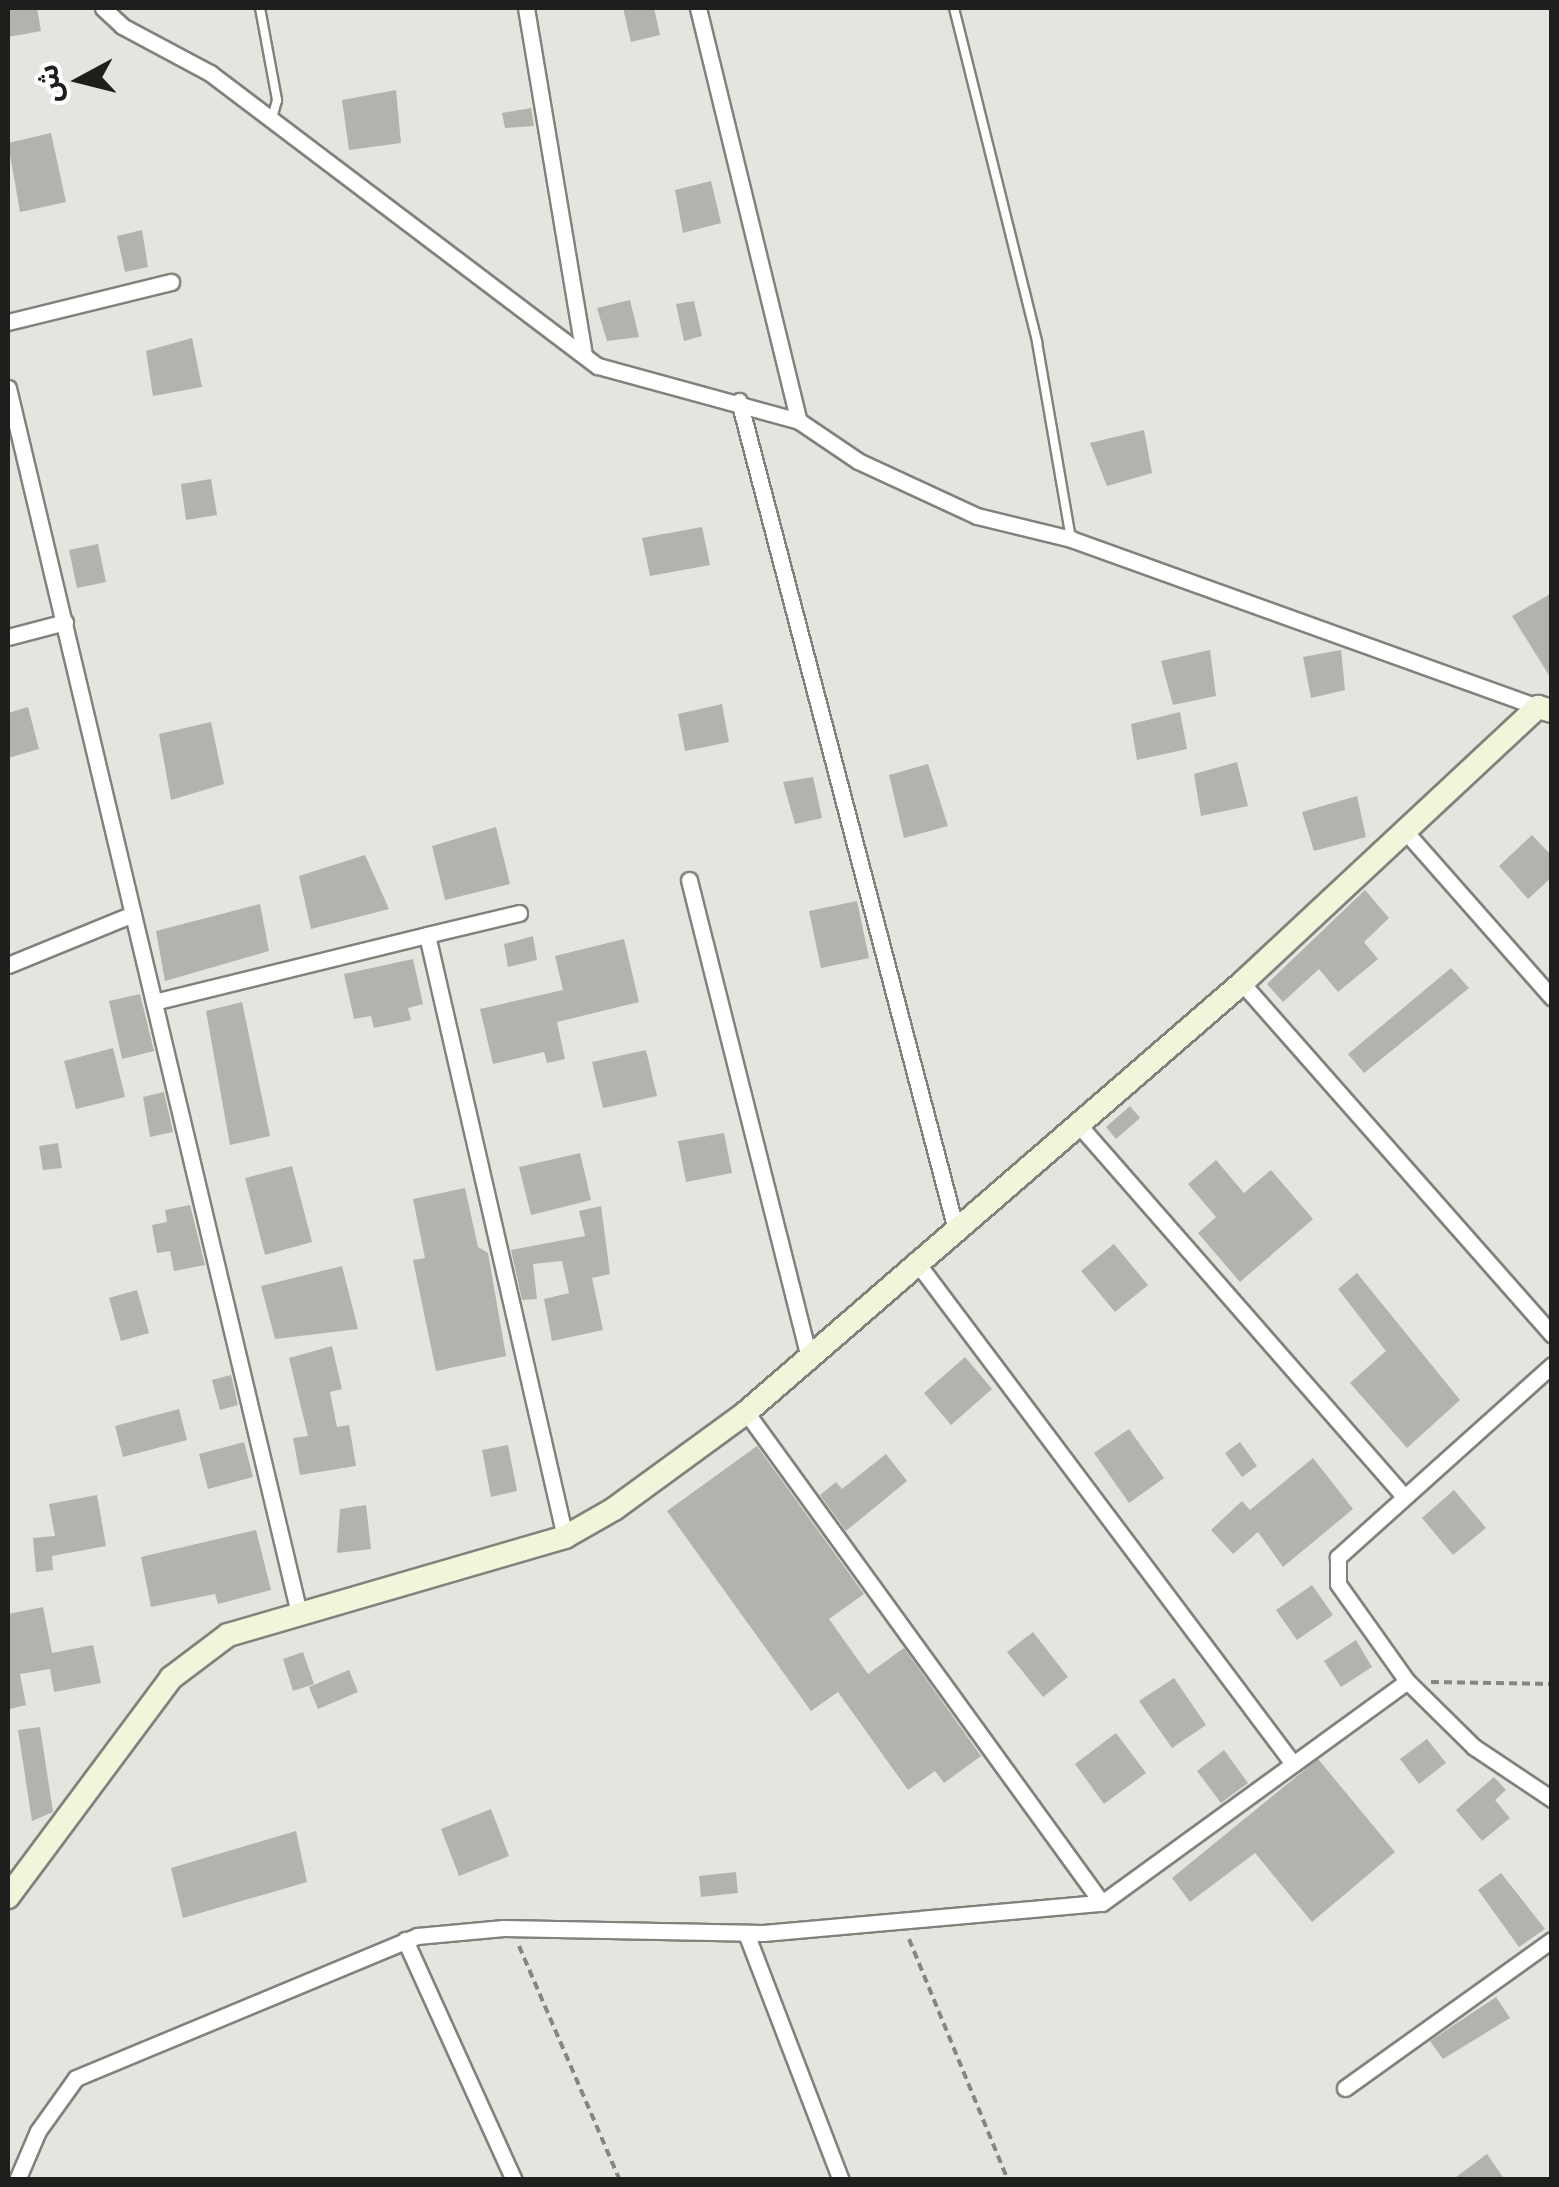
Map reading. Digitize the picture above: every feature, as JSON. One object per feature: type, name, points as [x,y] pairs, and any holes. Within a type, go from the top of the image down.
[{"type":"street","points":[[8,1897],[171,1678],[228,1634],[298,1609],[565,1538],[746,1412],[915,1260],[956,1230],[1242,983],[1405,831],[1545,709],[1072,539],[978,516],[858,461],[799,421],[740,401],[598,366],[583,350],[271,123],[210,73],[122,26],[103,8]]},
{"type":"street","points":[[526,8],[583,350]]},
{"type":"street","points":[[698,8],[799,421]]},
{"type":"street","points":[[8,322],[172,282]]},
{"type":"street","points":[[8,388],[298,1609]]},
{"type":"street","points":[[740,401],[956,1230]]},
{"type":"street","points":[[8,637],[65,622]]},
{"type":"street","points":[[1405,831],[1552,998]]},
{"type":"street","points":[[689,880],[808,1358]]},
{"type":"street","points":[[154,1002],[519,912]]},
{"type":"street","points":[[8,965],[133,914]]},
{"type":"street","points":[[427,934],[565,1538]]},
{"type":"street","points":[[1242,983],[1552,1335]]},
{"type":"street","points":[[1078,1124],[1403,1495]]},
{"type":"street","points":[[915,1260],[1291,1761]]},
{"type":"street","points":[[1552,1365],[1338,1556],[1338,1584],[1406,1681],[1474,1747],[1552,1799]]},
{"type":"street","points":[[746,1412],[1102,1903]]},
{"type":"street","points":[[17,2180],[38,2131],[76,2078],[404,1940],[510,1928],[746,1933],[1102,1903],[1291,1761],[1406,1681]]},
{"type":"street","points":[[746,1933],[842,2180]]},
{"type":"street","points":[[404,1940],[514,2180]]},
{"type":"street","points":[[1345,2088],[1552,1940]]},
{"type":"lane","points":[[260,8],[277,100],[271,123]]},
{"type":"lane","points":[[954,8],[1037,342],[1072,539]]},
{"type":"path","points":[[1406,1681],[1552,1684]]},
{"type":"path","points":[[902,1922],[1008,2180]]},
{"type":"path","points":[[510,1928],[620,2180]]},
{"type":"building","points":[[8,8],[37,8],[41,31],[8,37]]},
{"type":"building","points":[[623,8],[654,8],[660,35],[631,42]]},
{"type":"building","points":[[396,90],[401,143],[349,150],[342,100]]},
{"type":"building","points":[[531,108],[534,126],[505,128],[502,113]]},
{"type":"building","points":[[51,133],[66,202],[20,212],[8,143]]},
{"type":"building","points":[[711,181],[721,223],[683,233],[675,190]]},
{"type":"building","points":[[142,230],[148,267],[125,272],[117,236]]},
{"type":"building","points":[[630,300],[639,337],[607,341],[597,308]]},
{"type":"building","points":[[694,301],[702,336],[684,341],[676,304]]},
{"type":"building","points":[[192,338],[202,387],[153,396],[146,351]]},
{"type":"building","points":[[1144,430],[1152,473],[1107,486],[1090,443]]},
{"type":"building","points":[[211,479],[217,515],[186,520],[181,484]]},
{"type":"building","points":[[702,527],[710,565],[650,576],[642,538]]},
{"type":"building","points":[[98,544],[106,582],[77,588],[69,550]]},
{"type":"building","points":[[1552,593],[1552,680],[1512,616]]},
{"type":"building","points":[[1210,650],[1216,696],[1173,705],[1161,661]]},
{"type":"building","points":[[1341,650],[1345,690],[1311,698],[1303,657]]},
{"type":"building","points":[[722,704],[729,742],[685,751],[678,714]]},
{"type":"building","points":[[28,707],[39,749],[8,758],[8,713]]},
{"type":"building","points":[[1180,712],[1187,749],[1137,760],[1131,724]]},
{"type":"building","points":[[211,722],[224,784],[171,800],[159,734]]},
{"type":"building","points":[[1237,762],[1248,806],[1201,816],[1194,774]]},
{"type":"building","points":[[928,764],[948,826],[904,838],[889,775]]},
{"type":"building","points":[[813,777],[822,818],[795,824],[783,782]]},
{"type":"building","points":[[1357,796],[1366,837],[1314,851],[1302,812]]},
{"type":"building","points":[[496,827],[510,884],[445,900],[432,846]]},
{"type":"building","points":[[1532,835],[1552,856],[1552,877],[1528,899],[1499,866]]},
{"type":"building","points":[[365,855],[389,909],[311,929],[299,876]]},
{"type":"building","points":[[1365,890],[1389,918],[1364,942],[1378,959],[1338,992],[1319,969],[1283,1002],[1267,984]]},
{"type":"building","points":[[857,901],[869,958],[821,968],[809,911]]},
{"type":"building","points":[[260,904],[269,951],[165,981],[156,931]]},
{"type":"building","points":[[533,936],[537,960],[508,967],[504,944]]},
{"type":"building","points":[[624,939],[639,1002],[557,1022],[565,1059],[547,1063],[544,1052],[493,1064],[480,1009],[563,990],[555,956]]},
{"type":"building","points":[[413,959],[423,1004],[408,1008],[411,1020],[374,1028],[371,1016],[354,1019],[344,974]]},
{"type":"building","points":[[1451,968],[1469,988],[1364,1073],[1348,1054]]},
{"type":"building","points":[[140,994],[154,1051],[122,1059],[109,1001]]},
{"type":"building","points":[[242,1002],[270,1136],[230,1145],[206,1011]]},
{"type":"building","points":[[113,1048],[125,1097],[76,1109],[64,1061]]},
{"type":"building","points":[[646,1050],[657,1096],[603,1108],[592,1062]]},
{"type":"building","points":[[164,1092],[173,1132],[150,1137],[143,1097]]},
{"type":"building","points":[[1130,1106],[1140,1118],[1116,1139],[1106,1127]]},
{"type":"building","points":[[724,1133],[732,1173],[686,1182],[678,1141]]},
{"type":"building","points":[[58,1143],[62,1168],[43,1170],[39,1146]]},
{"type":"building","points":[[580,1153],[591,1200],[531,1215],[519,1167]]},
{"type":"building","points":[[1216,1160],[1244,1193],[1271,1170],[1313,1219],[1240,1282],[1198,1233],[1216,1217],[1188,1184]]},
{"type":"building","points":[[292,1166],[312,1242],[265,1255],[245,1178]]},
{"type":"building","points":[[465,1188],[478,1247],[488,1253],[506,1356],[436,1371],[413,1260],[425,1258],[413,1199]]},
{"type":"building","points":[[190,1205],[205,1265],[174,1271],[170,1251],[157,1253],[152,1225],[167,1222],[165,1210]]},
{"type":"building","points":[[601,1206],[610,1274],[592,1278],[603,1330],[552,1341],[544,1299],[569,1293],[562,1261],[533,1264],[537,1299],[522,1300],[511,1250],[585,1236],[579,1211]]},
{"type":"building","points":[[1114,1244],[1148,1285],[1115,1312],[1081,1271]]},
{"type":"building","points":[[342,1266],[358,1329],[275,1339],[261,1286]]},
{"type":"building","points":[[1357,1273],[1460,1400],[1407,1448],[1350,1383],[1386,1351],[1338,1289]]},
{"type":"building","points":[[137,1290],[149,1333],[121,1341],[109,1298]]},
{"type":"building","points":[[332,1346],[342,1389],[330,1392],[337,1427],[349,1425],[356,1466],[300,1475],[293,1438],[308,1436],[289,1358]]},
{"type":"building","points":[[965,1357],[992,1389],[951,1425],[924,1393]]},
{"type":"building","points":[[231,1375],[238,1405],[220,1410],[212,1380]]},
{"type":"building","points":[[179,1409],[187,1440],[123,1457],[115,1426]]},
{"type":"building","points":[[1129,1429],[1164,1478],[1129,1503],[1094,1453]]},
{"type":"building","points":[[244,1442],[253,1477],[208,1489],[199,1454]]},
{"type":"building","points":[[1240,1442],[1257,1466],[1242,1477],[1225,1453]]},
{"type":"building","points":[[508,1445],[517,1491],[491,1497],[482,1450]]},
{"type":"building","points":[[757,1446],[864,1594],[829,1619],[868,1674],[904,1648],[981,1756],[944,1783],[935,1771],[908,1790],[838,1692],[811,1711],[667,1511]]},
{"type":"building","points":[[886,1454],[907,1481],[846,1531],[820,1495],[836,1482],[842,1489]]},
{"type":"building","points":[[1313,1458],[1353,1509],[1283,1567],[1258,1532],[1233,1554],[1211,1530],[1242,1501],[1250,1510]]},
{"type":"building","points":[[1454,1490],[1486,1528],[1453,1555],[1422,1518]]},
{"type":"building","points":[[97,1495],[106,1546],[52,1556],[53,1570],[36,1572],[33,1538],[55,1536],[49,1504]]},
{"type":"building","points":[[366,1505],[371,1549],[337,1553],[340,1509]]},
{"type":"building","points":[[256,1530],[271,1590],[218,1604],[215,1594],[151,1607],[141,1557]]},
{"type":"building","points":[[1312,1585],[1333,1615],[1297,1640],[1276,1610]]},
{"type":"building","points":[[43,1607],[52,1653],[93,1645],[101,1683],[54,1692],[50,1669],[20,1674],[26,1705],[10,1709],[8,1614]]},
{"type":"building","points":[[1033,1632],[1068,1677],[1043,1697],[1007,1652]]},
{"type":"building","points":[[1356,1640],[1372,1667],[1341,1687],[1324,1661]]},
{"type":"building","points":[[303,1652],[314,1684],[293,1691],[283,1659]]},
{"type":"building","points":[[349,1670],[358,1692],[318,1709],[309,1687]]},
{"type":"building","points":[[1174,1678],[1206,1725],[1172,1748],[1139,1701]]},
{"type":"building","points":[[40,1727],[53,1812],[32,1821],[18,1730]]},
{"type":"building","points":[[1116,1733],[1146,1773],[1104,1804],[1075,1764]]},
{"type":"building","points":[[1427,1739],[1446,1763],[1419,1784],[1400,1759]]},
{"type":"building","points":[[1224,1750],[1248,1783],[1221,1803],[1197,1771]]},
{"type":"building","points":[[1318,1759],[1395,1852],[1312,1922],[1255,1853],[1190,1902],[1172,1878]]},
{"type":"building","points":[[1494,1777],[1506,1790],[1495,1800],[1510,1818],[1482,1841],[1456,1810]]},
{"type":"building","points":[[491,1809],[509,1856],[459,1876],[441,1829]]},
{"type":"building","points":[[296,1831],[307,1882],[183,1918],[171,1868]]},
{"type":"building","points":[[736,1872],[738,1893],[701,1897],[699,1876]]},
{"type":"building","points":[[1501,1873],[1545,1929],[1519,1947],[1478,1890]]},
{"type":"building","points":[[1496,1997],[1510,2018],[1443,2059],[1430,2041]]},
{"type":"building","points":[[1487,2154],[1505,2180],[1452,2180]]}]
